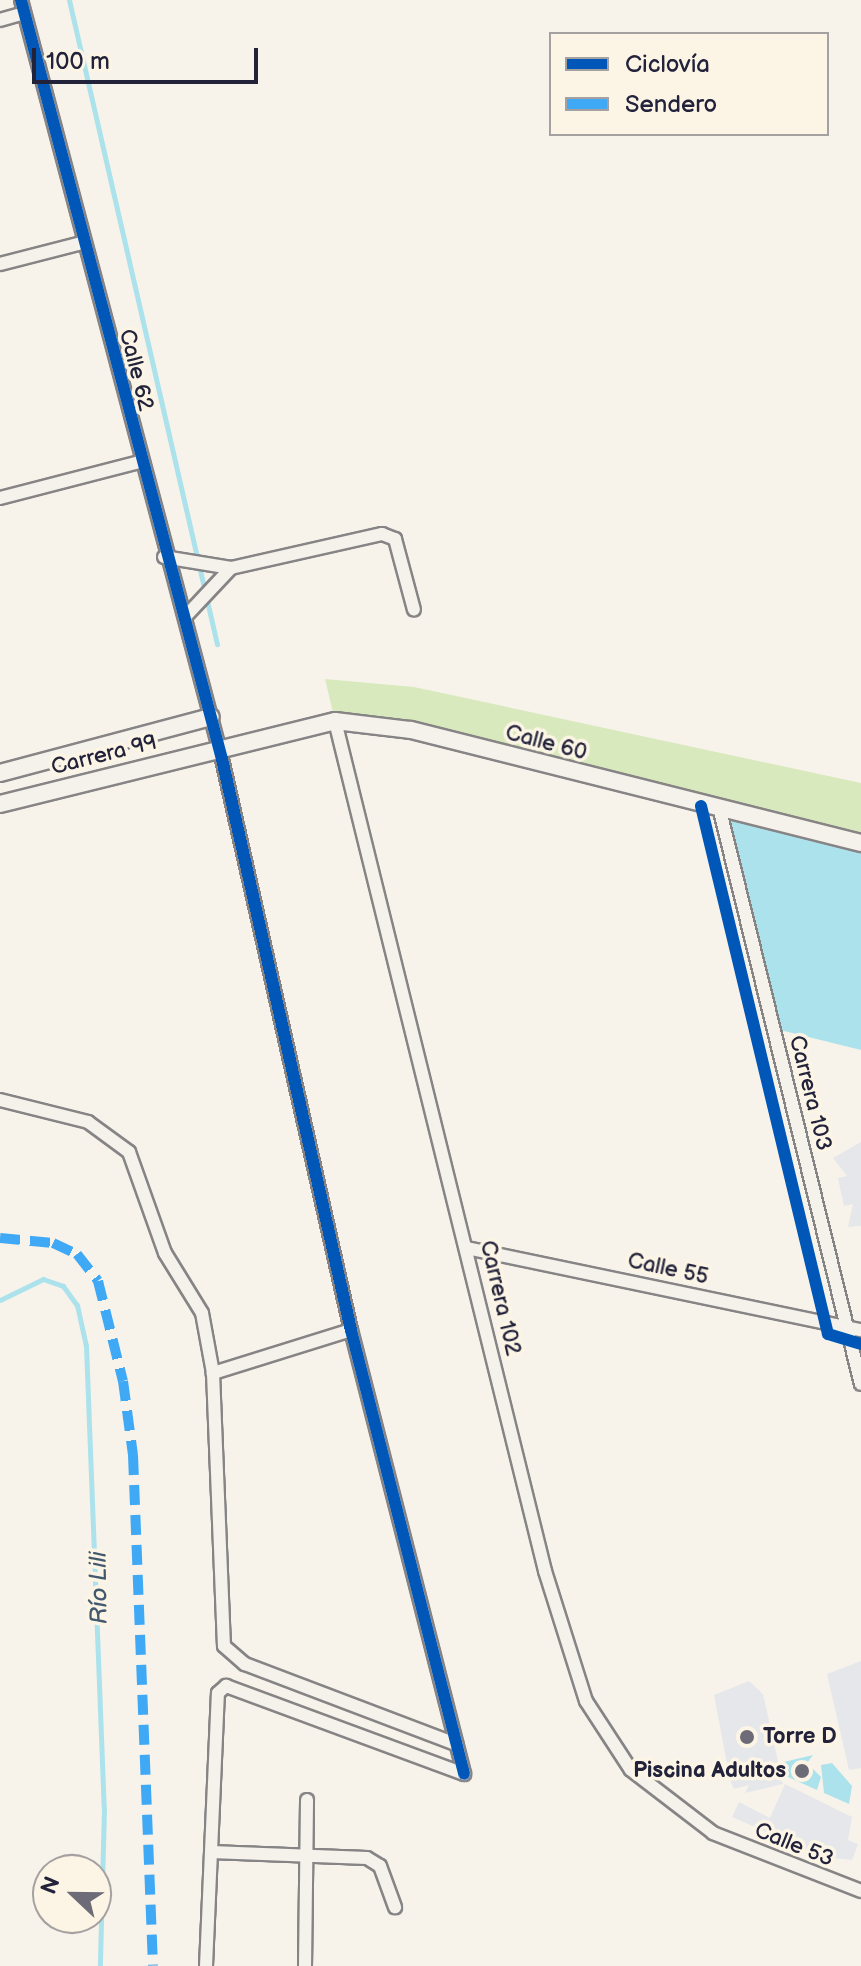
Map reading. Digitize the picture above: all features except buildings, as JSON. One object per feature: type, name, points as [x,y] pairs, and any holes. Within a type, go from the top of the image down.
[{"type":"street","points":[[0,20],[22,6]]},
{"type":"street","name":"Calle 62","points":[[22,6],[164,557],[185,617],[219,748],[351,1330],[464,1774],[226,1686],[218,1693],[211,1852]]},
{"type":"street","points":[[0,264],[82,243]]},
{"type":"street","points":[[0,498],[139,462]]},
{"type":"street","points":[[164,557],[231,568],[382,534],[395,539],[414,610]]},
{"type":"street","points":[[185,617],[231,568]]},
{"type":"street","name":"Carrera 99","points":[[0,773],[211,717]]},
{"type":"street","name":"Calle 60","points":[[219,748],[335,721],[411,730],[720,811],[861,843]]},
{"type":"street","name":"Carrera 102","points":[[335,721],[545,1571],[586,1701],[631,1770],[713,1833]]},
{"type":"street","name":"Carrera 99","points":[[0,804],[219,748]]},
{"type":"street","name":"Carrera 103","points":[[720,811],[861,1384]]},
{"type":"street","points":[[0,1100],[88,1122],[129,1152],[165,1253],[202,1313],[213,1373],[230,1657],[456,1744]]},
{"type":"street","name":"Calle 55","points":[[467,1248],[861,1330]]},
{"type":"street","points":[[213,1373],[351,1330]]},
{"type":"street","points":[[305,1966],[307,1800]]},
{"type":"street","name":"Calle 53","points":[[713,1833],[861,1891]]},
{"type":"street","points":[[206,1966],[211,1852],[367,1858],[380,1866],[395,1907]]},
{"type":"green space","points":[[325,679],[414,687],[861,783],[861,843],[409,730],[335,721]]},
{"type":"water","points":[[720,811],[861,843],[861,1050],[776,1029]]},
{"type":"water","name":"Piscina Adultos","points":[[813,1755],[807,1763],[821,1777],[817,1790],[788,1777],[784,1762]]},
{"type":"water","points":[[832,1763],[852,1786],[849,1804],[824,1793],[821,1765]]},
{"type":"waterway","points":[[69,0],[217,644]]},
{"type":"waterway","name":"Río Lili","points":[[0,1300],[43,1279],[63,1286],[77,1305],[86,1346],[104,1808],[100,1966]]},
{"type":"marked path","points":[[0,1238],[53,1243],[77,1254],[98,1281],[123,1381],[133,1455],[153,1966]]},
{"type":"cycle path","points":[[21,0],[222,759],[351,1330],[464,1774]]},
{"type":"cycle path","points":[[701,806],[828,1334],[861,1344]]},
{"type":"place","name":"Torre D","points":[[747,1737]]},
{"type":"place","name":"Piscina Adultos","points":[[802,1771]]}]
